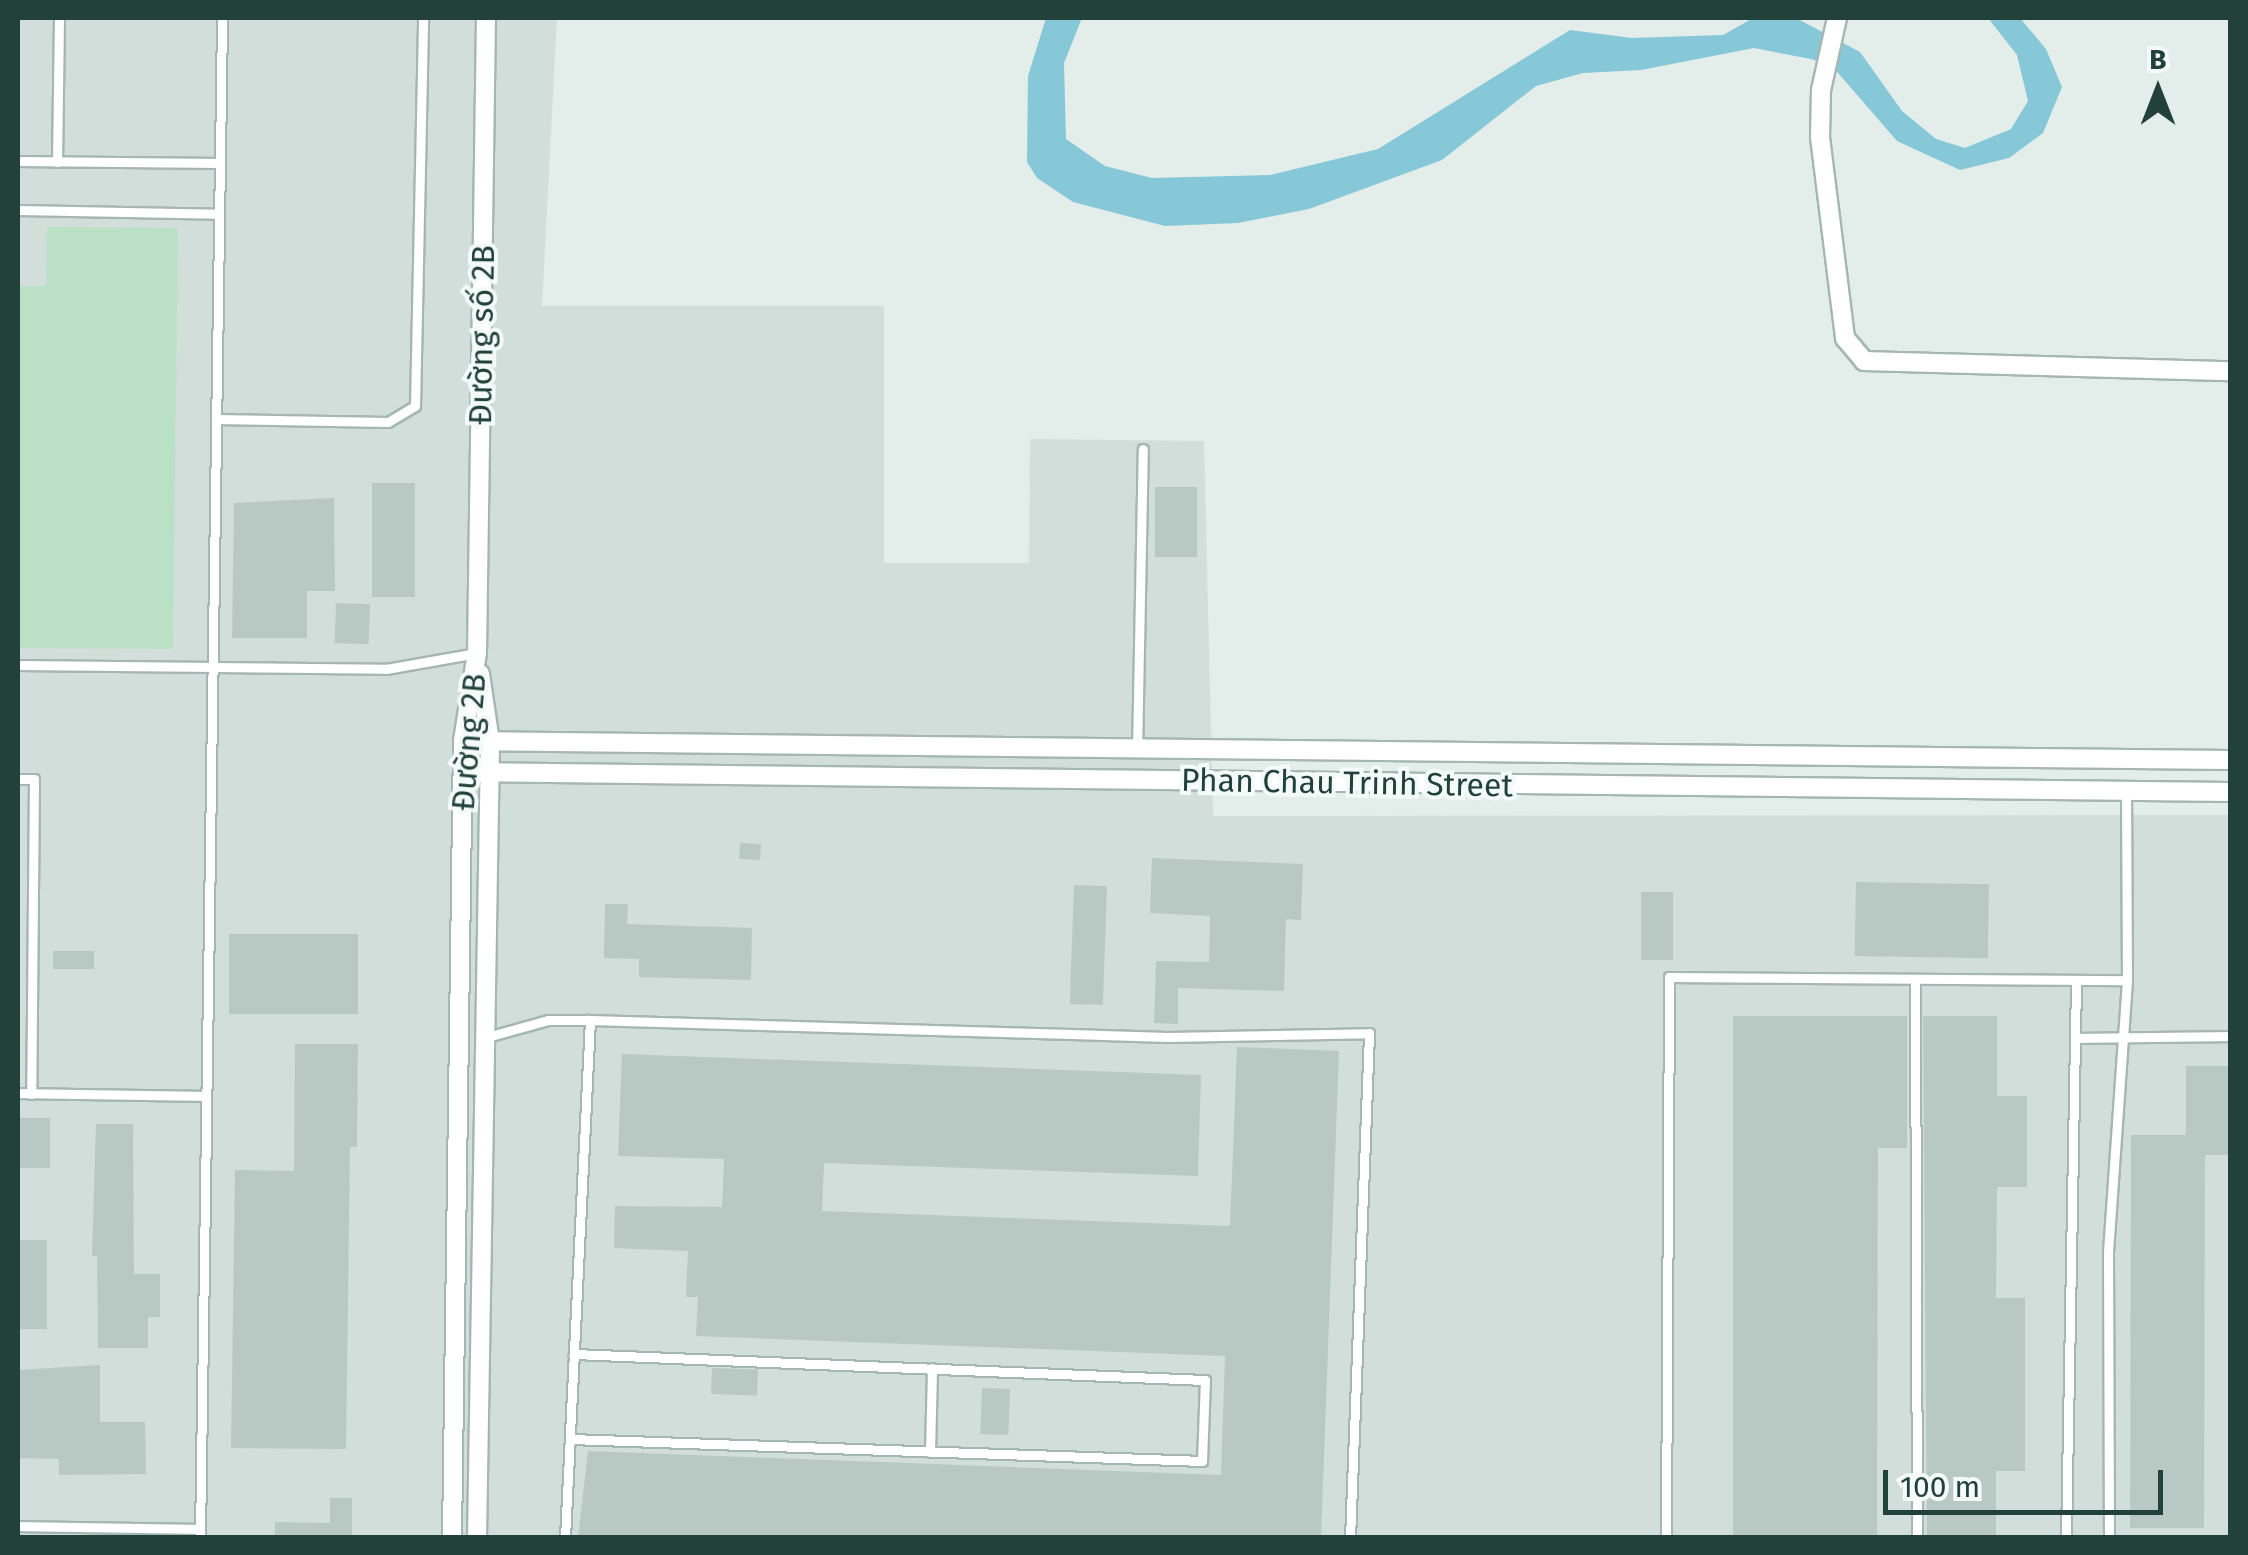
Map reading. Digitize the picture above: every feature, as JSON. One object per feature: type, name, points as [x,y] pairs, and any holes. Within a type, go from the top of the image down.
[{"type":"street","name":"Đường số 2B","points":[[477,653],[486,18]]},
{"type":"street","points":[[1836,20],[1821,90],[1831,255],[1845,338],[1864,360],[2230,371]]},
{"type":"street","name":"Đường 2B","points":[[452,1538],[463,772],[477,653]]},
{"type":"street","name":"Đường 2B","points":[[477,653],[490,742],[477,1538]]},
{"type":"street","name":"Phan Chau Trinh Street","points":[[464,741],[1137,753],[2230,760]]},
{"type":"street","name":"Phan Chau Trinh Street","points":[[463,772],[2230,792]]},
{"type":"lane","points":[[58,162],[60,18]]},
{"type":"lane","points":[[18,1526],[200,1534],[222,18]]},
{"type":"lane","points":[[216,419],[388,422],[415,406],[423,18]]},
{"type":"lane","points":[[18,162],[220,163]]},
{"type":"lane","points":[[18,210],[219,214]]},
{"type":"lane","points":[[1137,753],[1143,449]]},
{"type":"lane","points":[[18,665],[386,669],[477,653]]},
{"type":"lane","points":[[18,779],[34,779],[30,1094]]},
{"type":"lane","points":[[2108,1538],[2108,1252],[2127,980],[2126,792]]},
{"type":"lane","points":[[1666,1538],[1669,977],[2127,980]]},
{"type":"lane","points":[[1915,979],[1916,1538]]},
{"type":"lane","points":[[2066,1538],[2076,980]]},
{"type":"lane","points":[[565,1538],[590,1020]]},
{"type":"lane","points":[[487,1037],[537,1022],[590,1020],[1168,1038],[1369,1033],[1350,1538]]},
{"type":"lane","points":[[2075,1038],[2230,1036]]},
{"type":"lane","points":[[18,1094],[206,1096]]},
{"type":"lane","points":[[570,1440],[1202,1461],[1204,1380],[574,1354]]},
{"type":"lane","points":[[930,1452],[932,1368]]},
{"type":"shaded area","points":[[18,18],[557,18],[542,306],[884,306],[884,563],[1029,563],[1030,439],[1204,441],[1213,816],[2230,815],[2230,1537],[18,1537]]},
{"type":"green space","points":[[47,227],[178,228],[173,649],[18,648],[18,286],[46,286]]},
{"type":"water","points":[[1046,18],[1082,18],[1064,63],[1066,139],[1105,166],[1152,178],[1270,175],[1378,149],[1570,30],[1632,38],[1723,35],[1753,18],[1796,18],[1860,52],[1902,111],[1936,139],[1965,148],[2011,129],[2028,101],[2017,55],[1988,18],[2020,18],[2046,49],[2062,87],[2043,133],[2009,158],[1960,170],[1897,141],[1832,66],[1811,59],[1754,48],[1641,70],[1583,73],[1536,86],[1442,160],[1309,209],[1238,223],[1165,226],[1073,202],[1037,178],[1027,162],[1028,76]]},
{"type":"building","points":[[372,483],[415,483],[415,597],[372,597]]},
{"type":"building","points":[[1155,487],[1197,487],[1197,557],[1155,557]]},
{"type":"building","points":[[334,498],[335,591],[307,591],[307,638],[232,638],[234,503]]},
{"type":"building","points":[[336,603],[370,604],[369,644],[335,643]]},
{"type":"building","points":[[740,843],[761,844],[760,860],[739,859]]},
{"type":"building","points":[[1152,858],[1303,864],[1301,920],[1286,919],[1284,991],[1178,988],[1178,1024],[1154,1023],[1156,961],[1209,962],[1210,916],[1150,913]]},
{"type":"building","points":[[1856,882],[1989,884],[1988,958],[1855,956]]},
{"type":"building","points":[[1074,885],[1107,886],[1103,1005],[1070,1004]]},
{"type":"building","points":[[1641,892],[1673,892],[1673,960],[1641,960]]},
{"type":"building","points":[[605,904],[628,904],[627,924],[752,928],[751,980],[639,977],[639,959],[604,958]]},
{"type":"building","points":[[229,934],[358,934],[358,1014],[229,1014]]},
{"type":"building","points":[[53,951],[94,951],[94,969],[53,969]]},
{"type":"building","points":[[1733,1016],[1907,1016],[1907,1148],[1878,1148],[1877,1538],[1733,1538]]},
{"type":"building","points":[[1923,1016],[1997,1016],[1997,1096],[2027,1096],[2027,1187],[1997,1187],[1996,1298],[2025,1298],[2025,1471],[1996,1471],[1996,1538],[1927,1538]]},
{"type":"building","points":[[295,1044],[358,1044],[357,1147],[350,1147],[346,1449],[231,1448],[235,1170],[294,1171]]},
{"type":"building","points":[[1237,1047],[1339,1051],[1321,1538],[578,1538],[588,1451],[1221,1475],[1225,1356],[696,1336],[698,1297],[686,1297],[688,1251],[614,1248],[615,1206],[722,1207],[724,1159],[618,1156],[622,1054],[1201,1075],[1198,1176],[824,1163],[822,1211],[1230,1226]]},
{"type":"building","points":[[2186,1066],[2230,1066],[2230,1155],[2205,1155],[2204,1528],[2130,1528],[2131,1135],[2186,1135]]},
{"type":"building","points":[[18,1118],[50,1118],[50,1168],[18,1168]]},
{"type":"building","points":[[96,1124],[133,1124],[134,1274],[160,1274],[160,1317],[148,1317],[148,1348],[98,1348],[97,1256],[92,1256]]},
{"type":"building","points":[[18,1240],[47,1240],[47,1329],[18,1329]]},
{"type":"building","points":[[100,1365],[100,1422],[145,1422],[146,1474],[59,1475],[59,1459],[18,1458],[18,1370]]},
{"type":"building","points":[[712,1368],[758,1370],[757,1396],[711,1394]]},
{"type":"building","points":[[982,1388],[1010,1389],[1008,1435],[980,1434]]},
{"type":"building","points":[[330,1498],[352,1498],[352,1538],[275,1538],[275,1522],[330,1523]]}]
